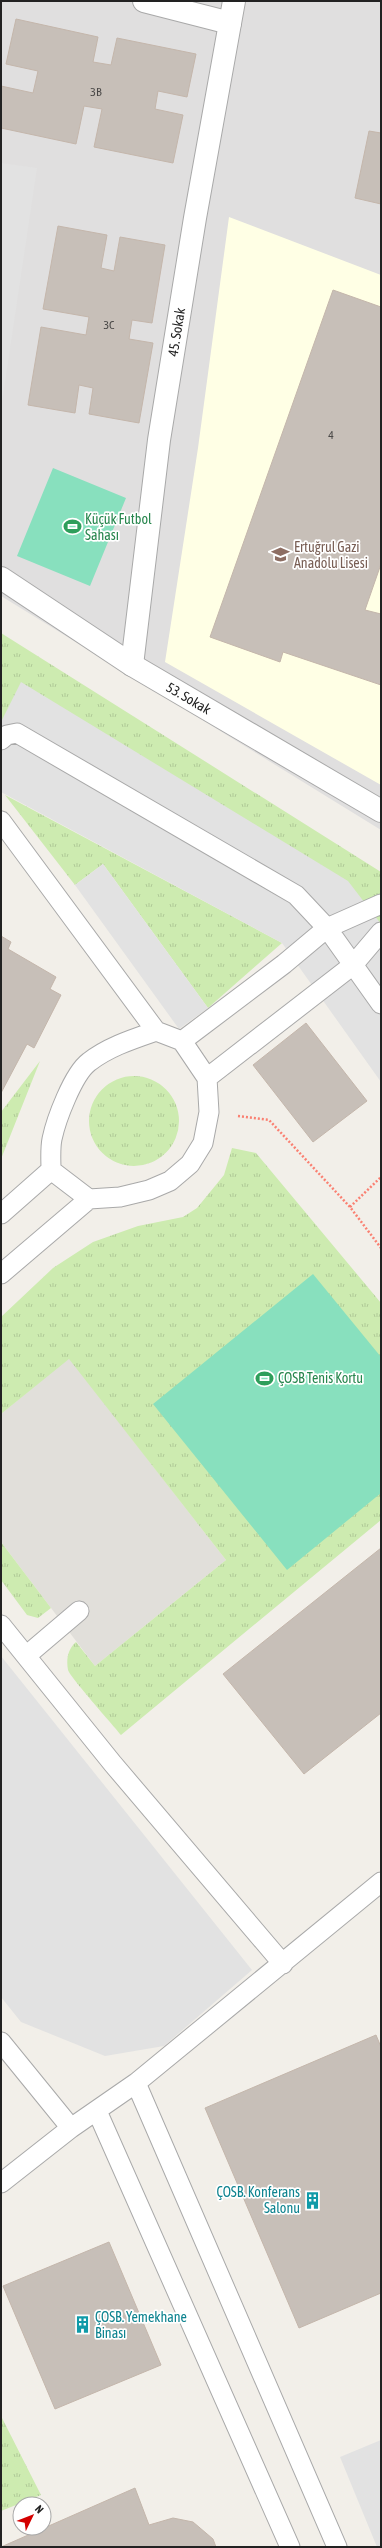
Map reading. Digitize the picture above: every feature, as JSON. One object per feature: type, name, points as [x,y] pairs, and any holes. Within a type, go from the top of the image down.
[{"type":"street","points":[[144,1],[230,22]]},
{"type":"street","name":"45. Sokak","points":[[132,665],[159,440],[194,218],[234,1]]},
{"type":"street","name":"53. Sokak","points":[[1,578],[132,665],[381,810]]},
{"type":"lane","points":[[1,740],[7,735],[17,732],[296,895],[327,928],[381,1004]]},
{"type":"lane","points":[[1,821],[156,1031],[182,1041],[206,1078],[209,1112],[203,1143],[190,1164],[170,1181],[149,1190],[120,1197],[89,1199],[1,1274]]},
{"type":"lane","points":[[182,1041],[284,964],[327,928],[381,904]]},
{"type":"lane","points":[[206,1078],[353,965],[381,932]]},
{"type":"lane","points":[[1,1214],[51,1170],[51,1140],[75,1081],[88,1063],[131,1040],[156,1031]]},
{"type":"lane","points":[[51,1170],[89,1199]]},
{"type":"lane","points":[[26,1656],[79,1611]]},
{"type":"lane","points":[[1,1625],[113,1764],[283,1964]]},
{"type":"lane","points":[[1,2183],[71,2128],[136,2083],[283,1964],[381,1882]]},
{"type":"lane","points":[[1,2042],[71,2128]]},
{"type":"lane","points":[[136,2083],[337,2547]]},
{"type":"lane","points":[[97,2111],[290,2547]]},
{"type":"path","points":[[209,1112],[269,1120],[350,1207],[381,1248]]},
{"type":"path","points":[[350,1207],[381,1176]]},
{"type":"shaded area","points":[[1,1],[381,1],[381,830],[1,596]]},
{"type":"shaded area","points":[[1,163],[37,168],[1,409]]},
{"type":"shaded area","name":"Ertuğrul Gazi Anadolu Lisesi","points":[[229,217],[381,275],[381,785],[165,662],[198,448]]},
{"type":"shaded area","points":[[21,682],[348,881],[381,924],[381,1082],[282,943],[1,792],[1,722]]},
{"type":"shaded area","points":[[103,864],[208,1008],[179,1029],[75,885]]},
{"type":"shaded area","points":[[69,1358],[226,1560],[95,1666],[1,1542],[1,1414]]},
{"type":"shaded area","points":[[1,1656],[252,1970],[164,2046],[105,2056],[21,2022],[1,1997]]},
{"type":"shaded area","points":[[381,2440],[381,2547],[377,2547],[340,2457]]},
{"type":"green space","name":"Küçük Futbol Sahası","points":[[53,468],[126,498],[90,586],[17,556]]},
{"type":"green space","points":[[1,633],[381,872],[381,924],[1,722]]},
{"type":"green space","points":[[5,795],[282,943],[208,1008],[103,864],[75,885]]},
{"type":"green space","points":[[40,1061],[1,1159],[1,1112]]},
{"type":"green space","points":[[125,1076],[143,1076],[159,1083],[172,1096],[179,1112],[179,1130],[172,1146],[159,1159],[143,1166],[125,1166],[109,1159],[96,1146],[89,1130],[89,1112],[96,1096],[109,1083]]},
{"type":"green space","points":[[232,1148],[256,1153],[381,1303],[381,1520],[121,1735],[68,1670],[67,1662],[69,1651],[76,1642],[95,1666],[226,1560],[69,1359],[1,1414],[1,1317],[53,1268],[93,1242],[138,1226],[183,1217],[197,1208],[224,1175]]},
{"type":"green space","points":[[313,1274],[381,1357],[381,1493],[287,1570],[153,1404]]},
{"type":"green space","points":[[1,1542],[51,1608],[38,1618],[27,1615],[1,1580]]},
{"type":"green space","points":[[1,2416],[41,2495],[12,2496],[12,2507],[1,2511]]},
{"type":"building","points":[[16,19],[98,37],[93,62],[111,65],[117,38],[196,54],[187,97],[158,91],[155,109],[183,115],[173,163],[94,147],[102,109],[84,106],[76,144],[1,128],[1,86],[33,93],[38,71],[6,64]]},
{"type":"building","points":[[369,131],[381,133],[381,204],[355,198]]},
{"type":"building","points":[[58,226],[107,235],[101,268],[114,271],[120,237],[165,245],[152,323],[132,320],[129,339],[153,343],[139,423],[89,414],[93,388],[79,385],[75,413],[28,405],[41,327],[86,335],[89,317],[43,309]]},
{"type":"building","points":[[333,290],[381,307],[381,564],[365,610],[381,614],[381,685],[283,652],[280,662],[210,637]]},
{"type":"building","points":[[1,936],[11,942],[8,949],[56,977],[50,989],[61,995],[34,1048],[27,1044],[1,1093]]},
{"type":"building","points":[[306,1023],[367,1101],[313,1142],[253,1065]]},
{"type":"building","points":[[381,1548],[381,1713],[304,1774],[223,1674]]},
{"type":"building","name":"ÇOSB. Konferans Salonu","points":[[376,2035],[381,2047],[381,2293],[299,2328],[205,2108]]},
{"type":"building","name":"ÇOSB. Yemekhane Binası","points":[[109,2242],[161,2365],[55,2409],[3,2286]]},
{"type":"building","points":[[135,2488],[149,2525],[173,2518],[193,2522],[213,2539],[216,2547],[1,2547],[26,2536],[52,2536],[52,2525]]},
{"type":"place","name":"Küçük Futbol Sahası","points":[[72,527]]},
{"type":"place","name":"Ertuğrul Gazi Anadolu Lisesi","points":[[281,555]]},
{"type":"place","name":"ÇOSB Tenis Kortu","points":[[265,1378]]},
{"type":"place","name":"ÇOSB. Konferans Salonu","points":[[313,2200]]},
{"type":"place","name":"ÇOSB. Yemekhane Binası","points":[[82,2325]]}]
